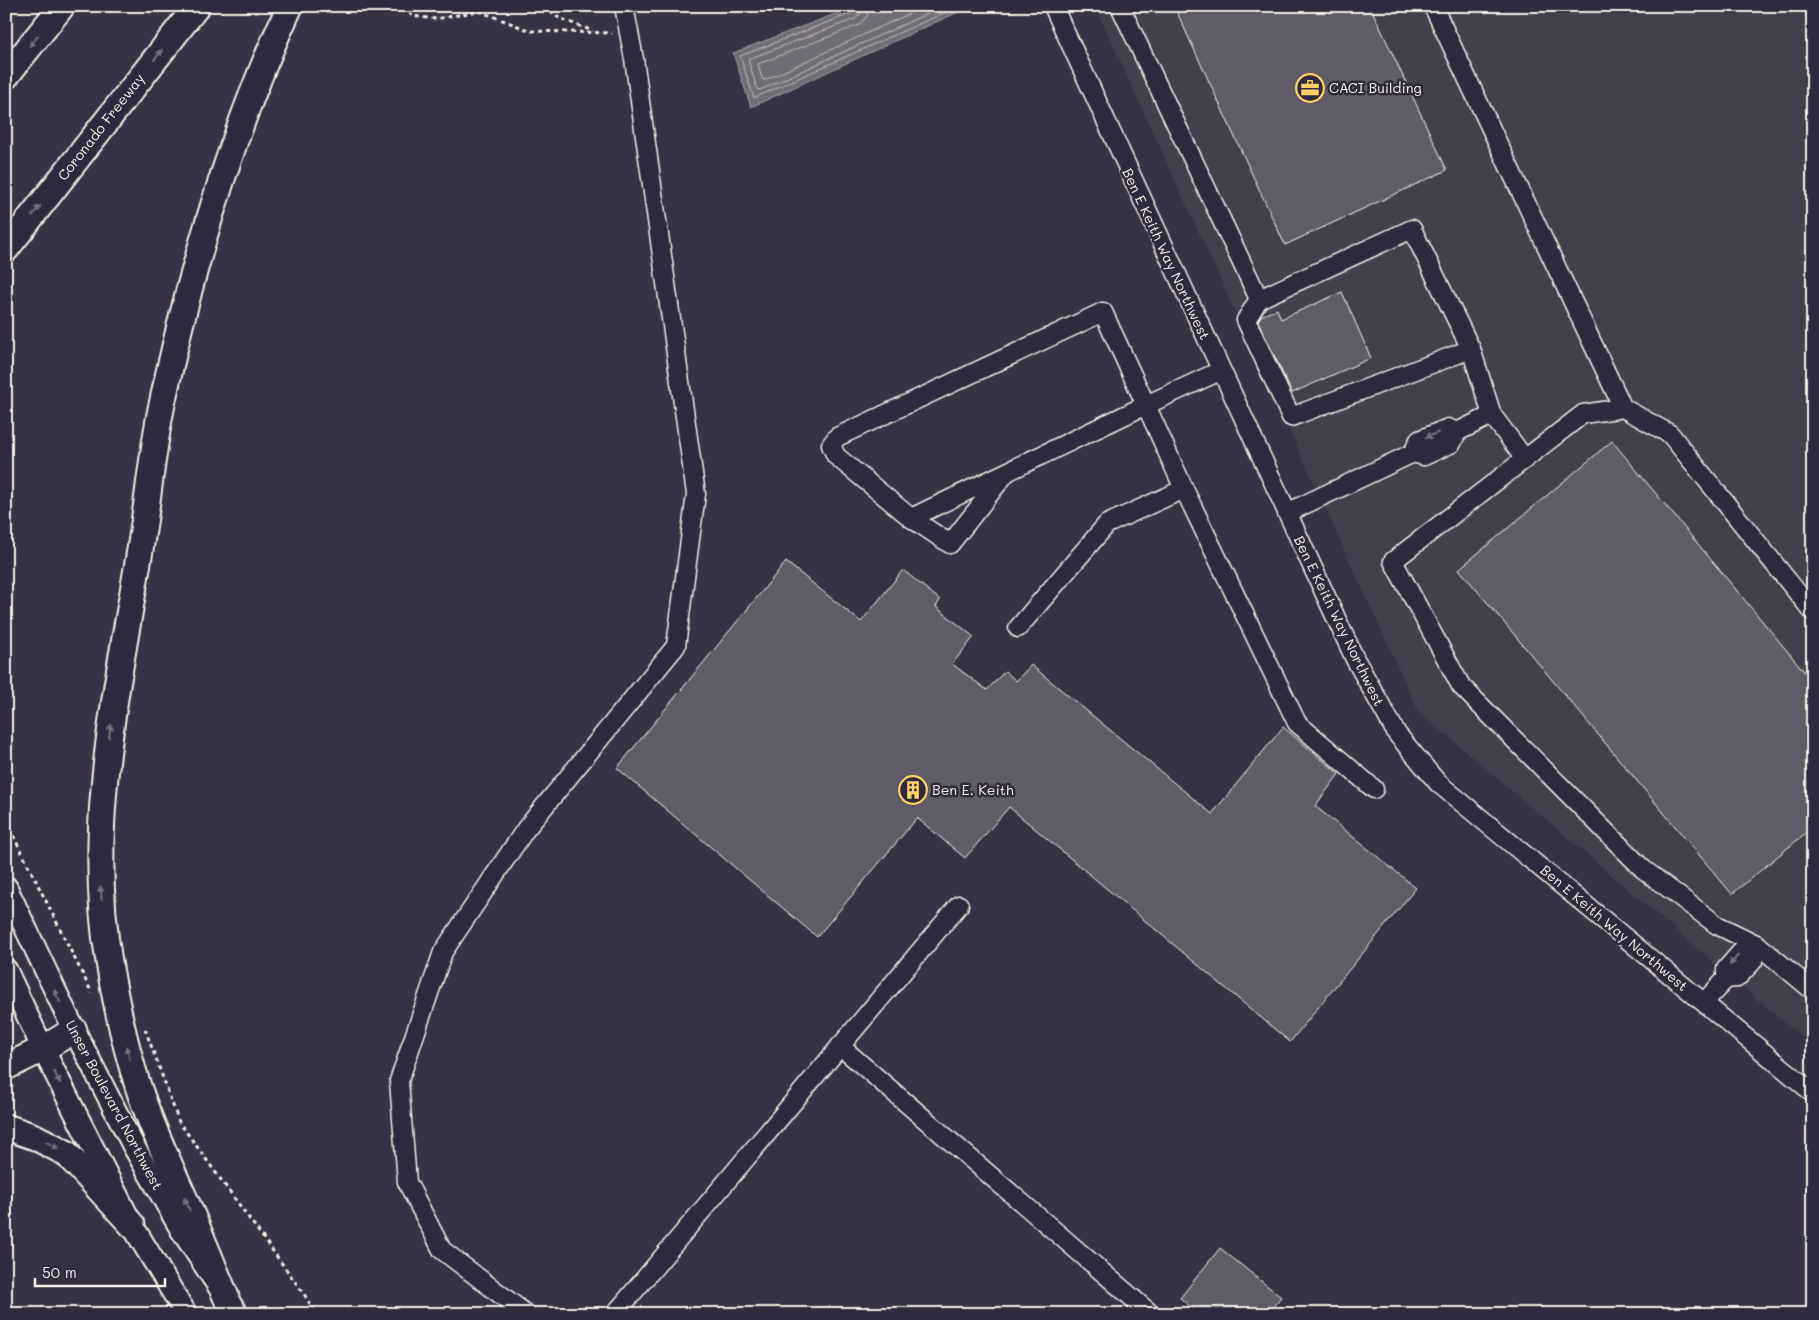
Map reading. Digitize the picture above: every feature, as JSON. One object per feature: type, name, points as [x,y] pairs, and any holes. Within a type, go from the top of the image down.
[{"type":"highway","points":[[6,76],[62,6]]},
{"type":"highway","name":"Coronado Freeway","points":[[6,249],[197,6]]},
{"type":"highway","points":[[232,1305],[154,1130],[138,1086],[121,1026],[108,959],[100,886],[100,821],[108,744],[160,412],[186,296],[214,199],[239,129],[290,6]]},
{"type":"highway","points":[[6,1068],[43,1050],[74,1030]]},
{"type":"highway","points":[[6,1127],[35,1137],[66,1152],[132,1225]]},
{"type":"main road","name":"Unser Boulevard Northwest","points":[[6,887],[74,1030],[167,1205],[232,1305]]},
{"type":"main road","points":[[6,970],[43,1050],[132,1225],[186,1314]]},
{"type":"street","name":"Ben E Keith Way Northwest","points":[[1053,6],[1220,370],[1381,709],[1415,758],[1438,783],[1813,1093]]},
{"type":"street","points":[[1120,6],[1260,300]]},
{"type":"street","points":[[1433,6],[1623,408],[1670,434],[1813,612]]},
{"type":"street","points":[[526,1314],[442,1250],[407,1182],[399,1081],[443,952],[526,830],[676,646],[696,494],[628,9]]},
{"type":"street","points":[[1470,349],[1291,417],[1246,320],[1260,300],[1412,229],[1470,349],[1492,415],[1525,459]]},
{"type":"street","points":[[1009,470],[950,544],[911,518],[836,456],[831,446],[837,437],[1103,312],[1184,489],[1297,723],[1374,789]]},
{"type":"street","points":[[911,518],[1220,370]]},
{"type":"street","points":[[1623,408],[1583,414],[1393,561],[1461,686],[1643,869],[1717,924],[1813,988]]},
{"type":"street","points":[[1287,513],[1413,453],[1424,456],[1452,443],[1457,432],[1492,415]]},
{"type":"street","points":[[1018,628],[1107,524],[1184,489]]},
{"type":"street","points":[[615,1314],[959,905]]},
{"type":"street","points":[[1704,1002],[1726,979],[1737,978],[1753,961],[1755,948]]},
{"type":"street","points":[[840,1046],[1151,1314]]},
{"type":"path","points":[[405,6],[412,16],[436,19],[479,11],[531,31],[596,32],[560,18],[543,6]]},
{"type":"path","points":[[6,821],[95,999]]},
{"type":"path","points":[[143,1022],[179,1122],[304,1294],[316,1314]]},
{"type":"shaded area","points":[[1095,6],[1813,6],[1813,1047],[1418,711]]},
{"type":"water","points":[[856,6],[969,7],[751,107],[733,53]]},
{"type":"building","name":"CACI Building","points":[[1174,6],[1370,6],[1447,170],[1285,245]]},
{"type":"building","points":[[1342,292],[1371,358],[1292,393],[1258,321],[1261,316],[1277,309],[1281,319]]},
{"type":"building","points":[[1612,441],[1813,682],[1813,827],[1732,894],[1459,569]]},
{"type":"building","name":"Ben E. Keith","points":[[786,562],[861,622],[903,570],[940,600],[936,607],[974,637],[952,664],[987,690],[1005,671],[1016,681],[1031,665],[1212,814],[1283,727],[1339,774],[1315,806],[1416,888],[1290,1042],[1009,807],[965,858],[917,818],[817,937],[617,768]]},
{"type":"building","points":[[1220,1248],[1281,1297],[1267,1314],[1199,1314],[1180,1298]]},
{"type":"place","name":"CACI Building","points":[[1310,88]]},
{"type":"place","name":"Ben E. Keith","points":[[913,790]]}]
